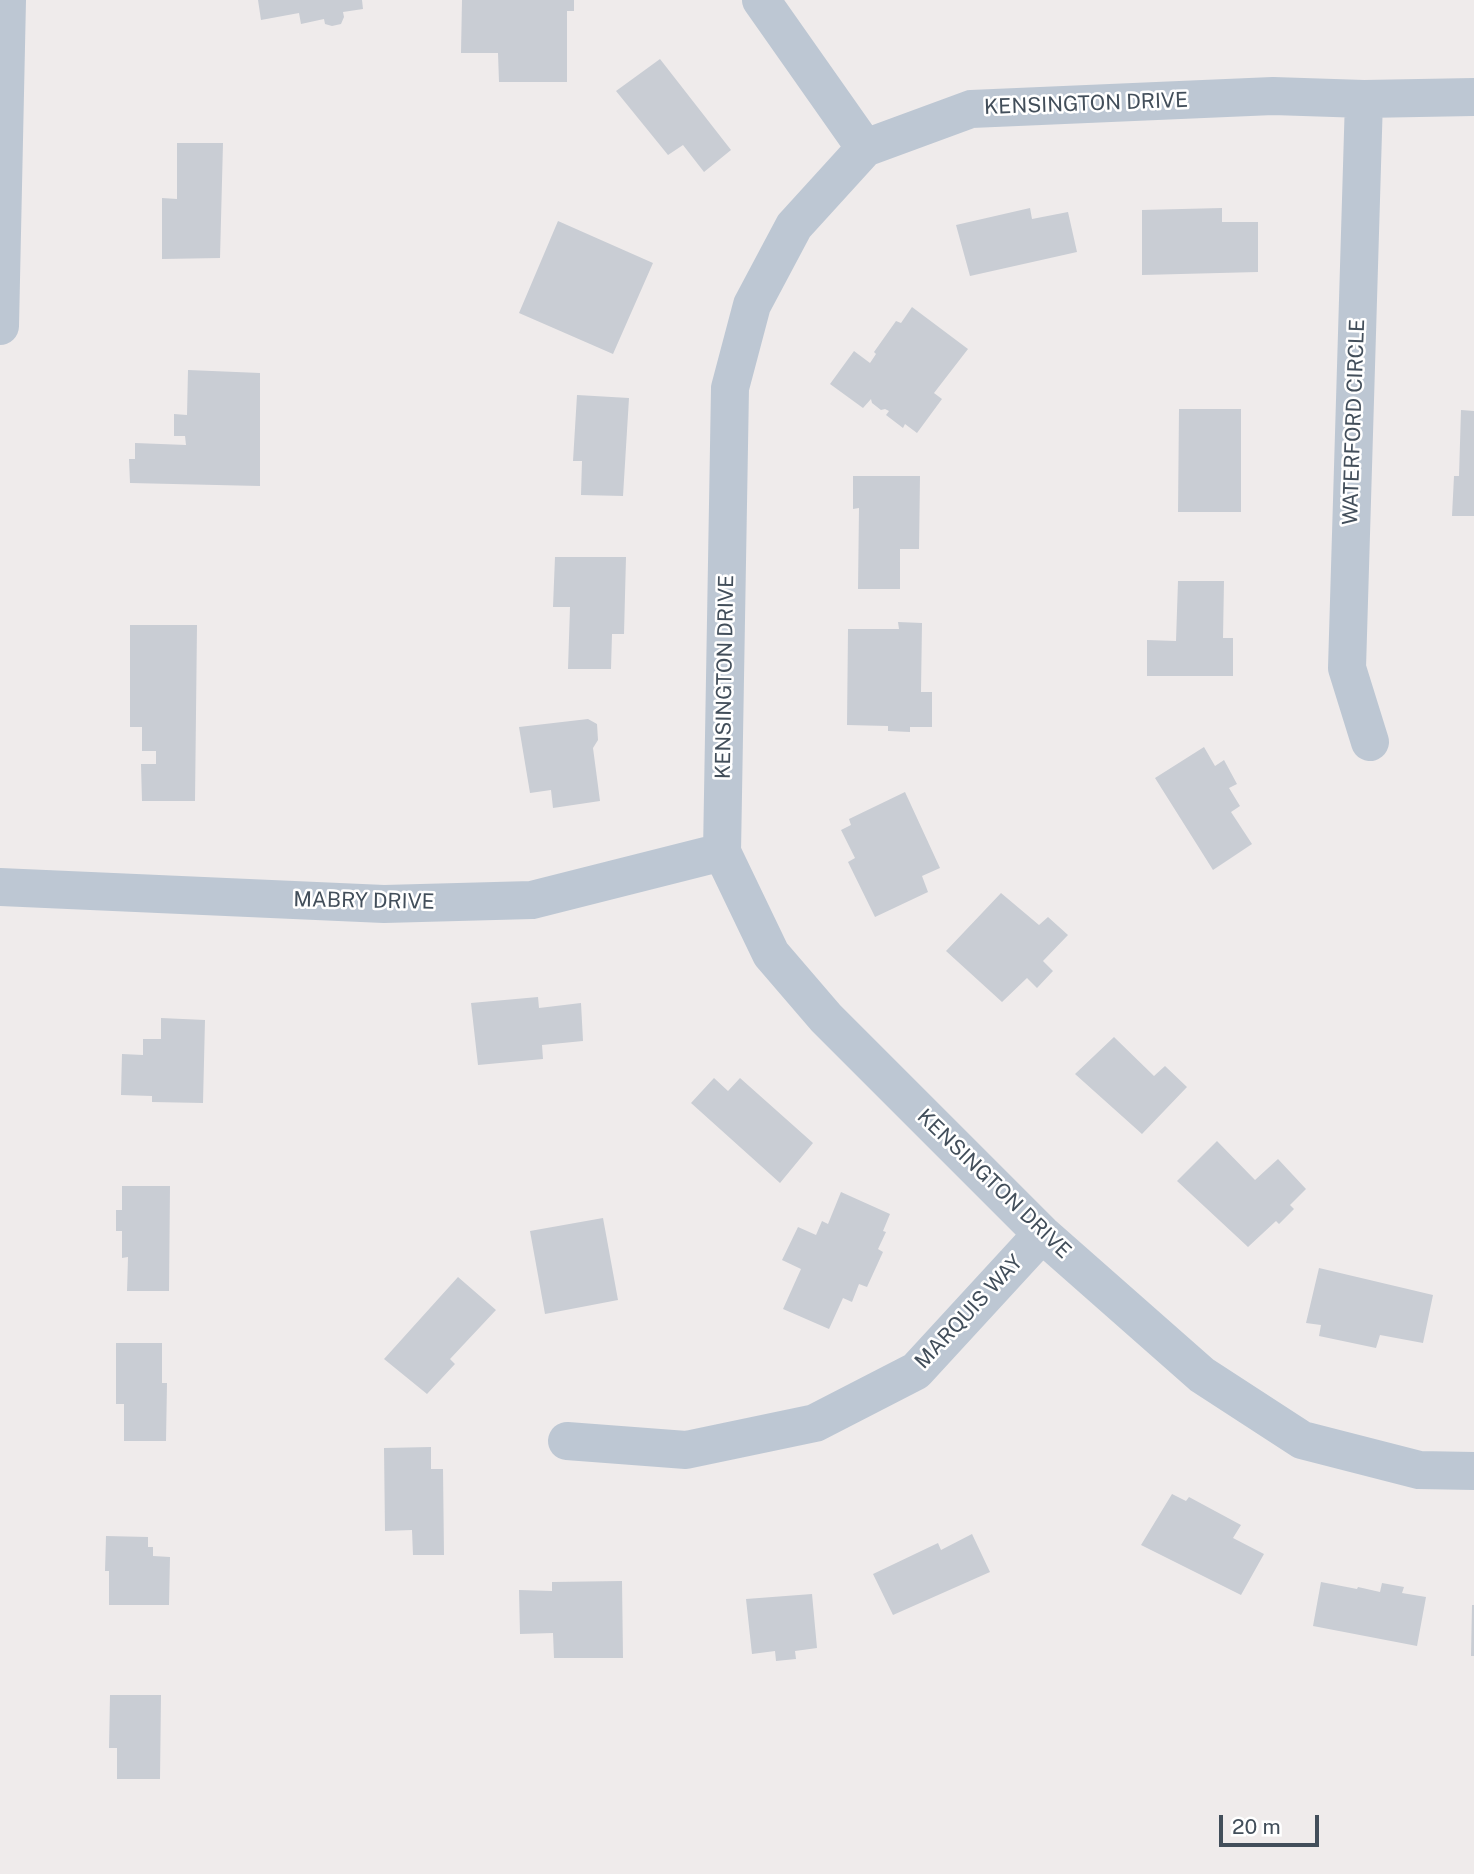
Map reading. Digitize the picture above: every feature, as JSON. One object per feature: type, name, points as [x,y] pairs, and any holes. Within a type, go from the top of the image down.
[{"type":"street","points":[[0,326],[7,0]]},
{"type":"street","points":[[761,0],[865,148]]},
{"type":"street","name":"KENSINGTON DRIVE","points":[[1474,97],[1364,99],[1273,96],[971,109],[865,148],[794,226],[752,305],[730,388],[722,852],[771,954],[825,1018],[1042,1234],[1202,1375],[1302,1440],[1419,1470],[1474,1471]]},
{"type":"street","name":"WATERFORD CIRCLE","points":[[1364,99],[1348,668],[1370,742]]},
{"type":"street","name":"MABRY DRIVE","points":[[0,887],[384,904],[532,900],[722,852]]},
{"type":"street","name":"MARQUIS WAY","points":[[567,1441],[686,1450],[815,1423],[916,1371],[1042,1234]]},
{"type":"building","points":[[258,0],[362,0],[363,9],[343,12],[341,24],[325,24],[324,19],[301,24],[299,13],[261,20]]},
{"type":"building","points":[[462,0],[574,0],[574,11],[567,11],[567,82],[499,82],[498,53],[461,53]]},
{"type":"building","points":[[660,59],[731,150],[704,172],[683,145],[668,155],[616,91]]},
{"type":"building","points":[[177,143],[223,143],[220,258],[162,259],[162,198],[177,199]]},
{"type":"building","points":[[1030,208],[1032,219],[1068,212],[1077,252],[970,276],[956,225]]},
{"type":"building","points":[[1222,208],[1222,222],[1258,222],[1258,272],[1142,275],[1142,210]]},
{"type":"building","points":[[558,221],[653,263],[613,354],[519,313]]},
{"type":"building","points":[[912,307],[968,349],[934,393],[942,399],[917,433],[905,424],[903,428],[886,415],[889,411],[881,410],[871,399],[863,408],[830,384],[854,351],[870,363],[876,354],[874,352],[896,321],[901,323]]},
{"type":"building","points":[[188,370],[260,373],[260,486],[130,483],[129,459],[135,459],[135,443],[186,445],[185,436],[174,436],[174,414],[187,415]]},
{"type":"building","points":[[577,395],[629,398],[623,496],[581,495],[582,461],[573,461]]},
{"type":"building","points":[[1179,409],[1241,409],[1241,512],[1178,512]]},
{"type":"building","points":[[1461,410],[1474,411],[1474,516],[1452,516],[1454,476],[1459,476]]},
{"type":"building","points":[[853,476],[920,476],[919,549],[900,549],[900,589],[858,589],[859,508],[853,509]]},
{"type":"building","points":[[555,557],[626,557],[624,634],[612,634],[611,669],[568,669],[570,607],[553,607]]},
{"type":"building","points":[[1178,581],[1224,581],[1223,638],[1233,638],[1233,676],[1147,676],[1147,640],[1176,641]]},
{"type":"building","points":[[898,622],[922,623],[921,692],[932,692],[932,727],[910,727],[910,732],[888,731],[888,726],[847,725],[848,629],[899,629]]},
{"type":"building","points":[[130,625],[197,625],[195,801],[142,801],[141,764],[156,764],[156,751],[142,751],[142,727],[130,727]]},
{"type":"building","points":[[588,719],[597,724],[598,740],[593,748],[600,801],[553,808],[551,790],[530,793],[519,727]]},
{"type":"building","points":[[1204,747],[1215,766],[1224,760],[1237,784],[1229,788],[1240,806],[1231,812],[1252,844],[1213,870],[1155,778]]},
{"type":"building","points":[[905,792],[940,868],[922,876],[928,892],[875,917],[848,862],[855,858],[841,830],[851,825],[849,819]]},
{"type":"building","points":[[1001,893],[1039,925],[1048,917],[1068,935],[1043,961],[1053,971],[1037,988],[1027,978],[1002,1002],[946,951]]},
{"type":"building","points":[[538,997],[539,1008],[581,1003],[583,1041],[542,1045],[543,1059],[478,1065],[471,1003]]},
{"type":"building","points":[[161,1018],[205,1020],[203,1103],[152,1102],[152,1096],[121,1095],[122,1054],[143,1055],[143,1039],[161,1039]]},
{"type":"building","points":[[1114,1037],[1154,1076],[1165,1066],[1187,1087],[1142,1134],[1075,1074]]},
{"type":"building","points":[[714,1078],[728,1091],[740,1078],[813,1143],[780,1183],[691,1103]]},
{"type":"building","points":[[1217,1141],[1255,1180],[1278,1159],[1306,1189],[1290,1205],[1294,1209],[1279,1224],[1276,1221],[1248,1247],[1177,1181]]},
{"type":"building","points":[[122,1186],[170,1186],[169,1291],[127,1291],[128,1257],[122,1258],[122,1231],[116,1231],[116,1210],[122,1210]]},
{"type":"building","points":[[841,1192],[890,1214],[878,1249],[883,1252],[867,1287],[859,1284],[852,1302],[843,1298],[829,1329],[783,1309],[801,1269],[782,1260],[798,1227],[816,1235],[822,1221],[828,1224]]},
{"type":"building","points":[[603,1218],[618,1300],[545,1314],[530,1231]]},
{"type":"building","points":[[1319,1268],[1433,1295],[1423,1343],[1380,1335],[1376,1348],[1319,1336],[1321,1325],[1306,1323]]},
{"type":"building","points":[[458,1277],[496,1310],[450,1359],[455,1364],[427,1394],[384,1359]]},
{"type":"building","points":[[116,1343],[162,1343],[162,1383],[167,1383],[166,1441],[124,1441],[124,1404],[116,1404]]},
{"type":"building","points":[[431,1447],[431,1469],[443,1469],[444,1555],[413,1555],[412,1530],[385,1531],[384,1448]]},
{"type":"building","points":[[1172,1494],[1186,1501],[1189,1497],[1241,1525],[1233,1538],[1264,1554],[1241,1595],[1141,1545]]},
{"type":"building","points":[[972,1534],[990,1572],[893,1615],[873,1574],[938,1543],[941,1550]]},
{"type":"building","points":[[106,1536],[148,1537],[148,1547],[153,1547],[153,1556],[170,1557],[169,1605],[109,1605],[109,1571],[105,1571]]},
{"type":"building","points":[[622,1581],[623,1658],[554,1658],[553,1633],[520,1634],[519,1590],[552,1591],[552,1582]]},
{"type":"building","points":[[1321,1582],[1380,1592],[1382,1583],[1404,1587],[1402,1593],[1426,1597],[1417,1646],[1313,1626]]},
{"type":"building","points":[[812,1594],[817,1648],[795,1651],[796,1659],[776,1661],[775,1651],[752,1654],[746,1599]]},
{"type":"building","points":[[1474,1605],[1474,1656],[1471,1656]]},
{"type":"building","points":[[110,1695],[161,1695],[160,1779],[117,1779],[117,1748],[109,1748]]}]
